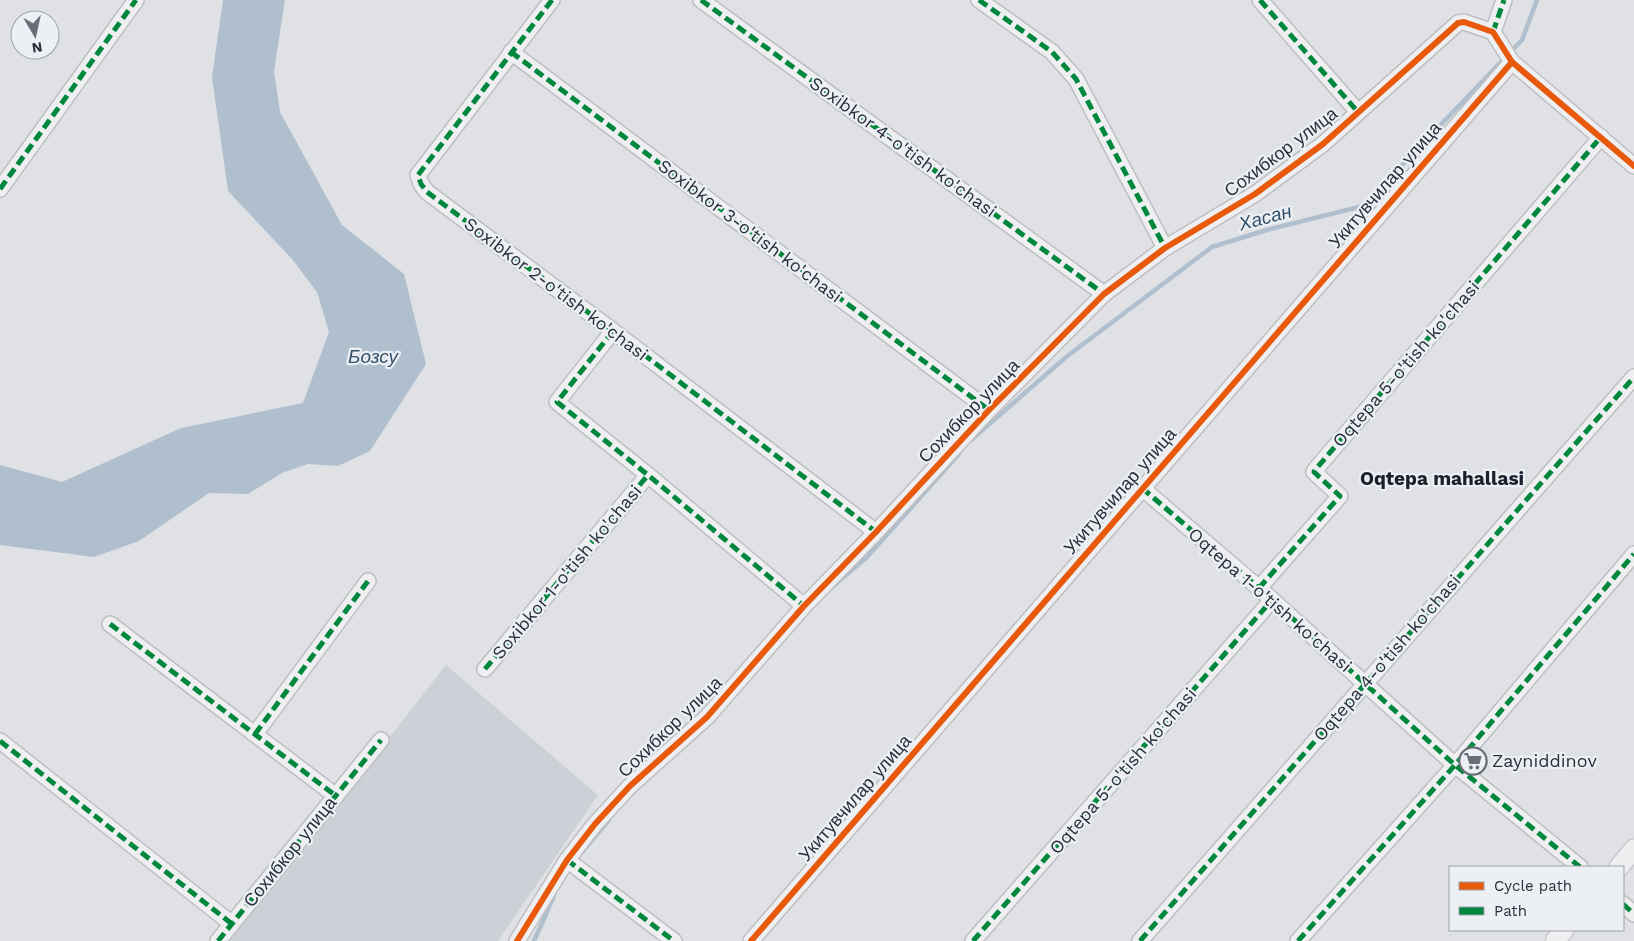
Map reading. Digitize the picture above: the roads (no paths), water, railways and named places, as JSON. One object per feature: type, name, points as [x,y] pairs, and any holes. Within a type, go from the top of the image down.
[{"type":"street","points":[[0,189],[136,0]]},
{"type":"street","name":"Soxibkor 2-o'tish ko'chasi","points":[[552,0],[418,175],[421,184],[427,192],[876,532]]},
{"type":"street","name":"Soxibkor 4-o'tish ko'chasi","points":[[701,0],[1104,294]]},
{"type":"street","points":[[979,0],[1052,52],[1076,79],[1165,248]]},
{"type":"street","points":[[1260,0],[1358,112]]},
{"type":"street","points":[[1504,0],[1493,32],[1512,62],[1634,166]]},
{"type":"street","name":"Сохибкор улица","points":[[517,941],[566,860],[594,824],[630,786],[707,717],[804,606],[876,532],[989,410],[1104,294],[1165,248],[1256,194],[1323,144],[1458,23],[1464,22],[1493,32]]},
{"type":"street","name":"Soxibkor 3-o'tish ko'chasi","points":[[511,52],[989,410]]},
{"type":"street","name":"Укитувчилар улица","points":[[752,941],[1512,62]]},
{"type":"street","name":"Oqtepa 5-o'tish ko'chasi","points":[[1259,588],[1340,496],[1314,472],[1315,470],[1601,137]]},
{"type":"street","name":"Soxibkor 1-o'tish ko'chasi","points":[[613,331],[557,402],[648,475],[804,606]]},
{"type":"street","name":"Oqtepa 4-o'tish ko'chasi","points":[[1140,941],[1634,377]]},
{"type":"street","name":"Soxibkor 1-o'tish ko'chasi","points":[[485,669],[648,475]]},
{"type":"street","name":"Oqtepa 1-o'tish ko'chasi","points":[[1142,488],[1259,588],[1456,765],[1579,866]]},
{"type":"street","points":[[1298,941],[1456,765],[1634,554]]},
{"type":"street","points":[[255,734],[368,581]]},
{"type":"street","name":"Oqtepa 5-o'tish ko'chasi","points":[[973,941],[1272,600]]},
{"type":"street","points":[[110,624],[336,796]]},
{"type":"street","name":"Сохибкор улица","points":[[218,941],[381,740]]},
{"type":"street","points":[[0,741],[232,924]]},
{"type":"street","points":[[1619,866],[1634,849]]},
{"type":"street","points":[[566,860],[674,941]]},
{"type":"street","points":[[1624,905],[1634,914]]},
{"type":"street","points":[[1555,941],[1563,931]]},
{"type":"water","name":"Бозсу","points":[[223,0],[285,0],[274,71],[280,112],[342,225],[404,274],[426,364],[370,451],[338,466],[308,464],[282,473],[248,494],[209,493],[139,541],[94,557],[0,545],[0,465],[62,482],[181,428],[303,403],[329,332],[317,292],[292,259],[228,191],[212,77]]},
{"type":"waterway","name":"Хасан","points":[[971,440],[1066,357],[1212,247],[1270,229],[1363,206],[1522,40],[1537,0]]},
{"type":"waterway","name":"Хасан","points":[[832,587],[867,557],[959,454]]},
{"type":"waterway","name":"Хасан","points":[[582,852],[609,820]]},
{"type":"waterway","name":"Хасан","points":[[534,941],[554,896]]},
{"type":"place","name":"Zayniddinov","points":[[1473,761]]},
{"type":"district","name":"Oqtepa mahallasi","points":[[1442,478]]}]
